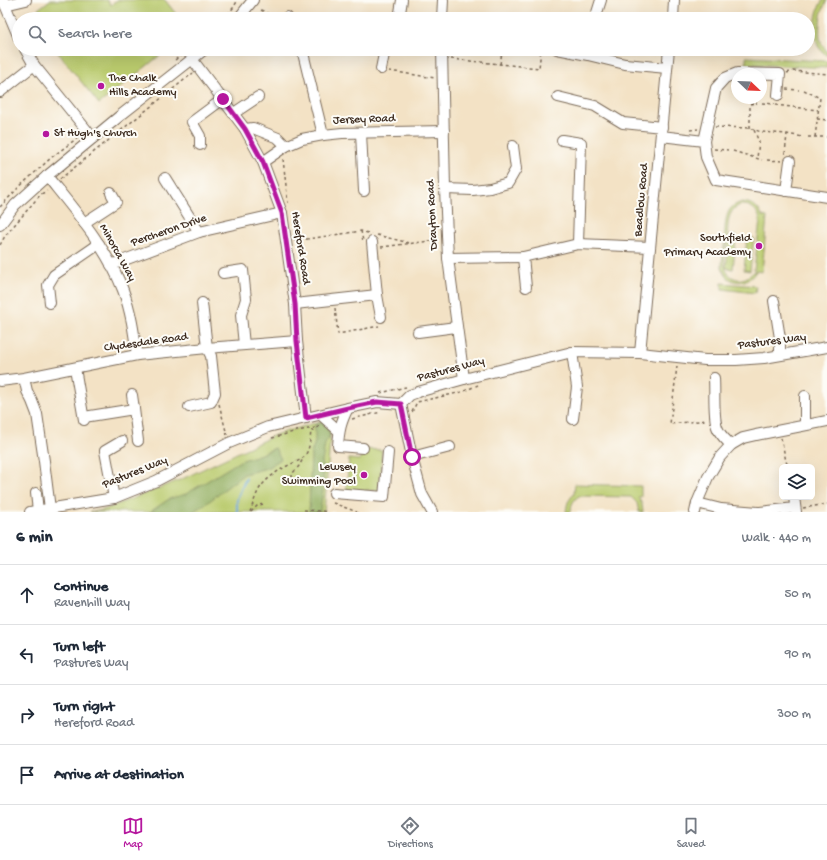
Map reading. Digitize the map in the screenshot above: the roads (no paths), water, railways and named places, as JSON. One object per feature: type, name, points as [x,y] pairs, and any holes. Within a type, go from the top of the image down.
[{"type":"street","points":[[12,22],[4,3],[26,0]]},
{"type":"street","points":[[244,12],[253,0]]},
{"type":"street","points":[[400,12],[402,0]]},
{"type":"street","points":[[442,12],[443,0]]},
{"type":"street","points":[[597,12],[601,0]]},
{"type":"street","points":[[673,12],[674,0]]},
{"type":"street","points":[[29,56],[34,65],[93,138]]},
{"type":"street","points":[[0,225],[14,206],[47,176],[196,56]]},
{"type":"street","points":[[304,56],[323,135]]},
{"type":"street","points":[[381,69],[384,56]]},
{"type":"street","name":"Drayton Road","points":[[444,56],[444,189],[448,258],[464,379]]},
{"type":"street","points":[[601,56],[626,64],[667,68]]},
{"type":"street","name":"Beadlow Road","points":[[640,353],[668,56]]},
{"type":"street","name":"Hereford Road","points":[[192,59],[245,129],[263,162],[282,213],[295,304],[297,341],[306,418]]},
{"type":"street","points":[[0,92],[34,65]]},
{"type":"street","points":[[778,91],[780,74],[737,73],[725,78],[716,88],[704,145],[706,157],[716,180],[827,197]]},
{"type":"street","points":[[234,113],[258,97]]},
{"type":"street","points":[[558,97],[595,106],[623,123],[661,132],[704,145]]},
{"type":"street","points":[[200,145],[200,136],[192,122],[223,99]]},
{"type":"street","points":[[245,129],[253,128],[278,138],[286,146]]},
{"type":"street","name":"Jersey Road","points":[[263,162],[286,146],[302,139],[323,135],[444,131]]},
{"type":"street","points":[[361,133],[364,191]]},
{"type":"street","points":[[562,140],[581,143],[578,244]]},
{"type":"street","points":[[444,189],[473,190],[490,188],[508,183],[516,169],[513,146]]},
{"type":"street","points":[[786,191],[790,162]]},
{"type":"street","name":"Minorca Way","points":[[47,176],[84,222],[111,265],[123,290],[132,318],[137,355]]},
{"type":"street","points":[[165,178],[199,232]]},
{"type":"street","points":[[84,222],[116,202],[111,193]]},
{"type":"street","name":"Percheron Drive","points":[[111,265],[199,232],[282,213]]},
{"type":"street","points":[[50,303],[48,285],[54,275],[99,244]]},
{"type":"street","points":[[448,258],[523,256],[578,244],[650,247]]},
{"type":"street","points":[[372,245],[377,295],[381,317]]},
{"type":"street","points":[[523,256],[526,286]]},
{"type":"street","points":[[223,273],[243,270],[246,299],[241,315],[244,345]]},
{"type":"street","points":[[295,304],[377,295]]},
{"type":"street","points":[[774,301],[780,338],[780,355]]},
{"type":"street","points":[[189,407],[211,402],[215,393],[211,356],[207,348],[202,303]]},
{"type":"street","points":[[418,332],[456,326]]},
{"type":"street","name":"Clydesdale Road","points":[[0,381],[24,378],[137,355],[297,341]]},
{"type":"street","name":"Pastures Way","points":[[34,511],[114,498],[156,481],[229,443],[268,428],[306,418],[322,420],[348,408],[377,402],[401,404],[410,395],[418,392],[572,352],[640,353],[705,360],[736,360],[780,355],[827,347]]},
{"type":"street","points":[[572,352],[576,387],[573,419]]},
{"type":"street","points":[[75,368],[84,419],[134,409]]},
{"type":"street","points":[[24,378],[26,391],[37,414],[50,509]]},
{"type":"street","points":[[714,378],[717,428],[731,445]]},
{"type":"street","points":[[132,395],[138,441]]},
{"type":"street","points":[[805,396],[806,425]]},
{"type":"street","points":[[401,404],[412,457],[422,494],[432,512]]},
{"type":"street","points":[[348,408],[339,431],[338,446],[363,448]]},
{"type":"street","points":[[322,420],[339,431]]},
{"type":"street","points":[[794,500],[796,510],[759,512],[696,508],[708,478],[720,457],[731,445],[743,438],[756,434],[827,421]]},
{"type":"street","points":[[114,498],[105,451],[122,441]]},
{"type":"street","points":[[412,457],[450,447]]},
{"type":"street","points":[[334,498],[384,497],[388,452]]},
{"type":"street","points":[[34,511],[36,492]]},
{"type":"waterway","points":[[237,512],[237,499],[246,478]]},
{"type":"place","name":"The Chalk Hills Academy","points":[[101,86]]},
{"type":"place","name":"St Hugh's Church","points":[[46,134]]},
{"type":"place","name":"Southfield Primary Academy","points":[[759,246]]},
{"type":"place","name":"Lewsey Swimming Pool","points":[[364,475]]}]
